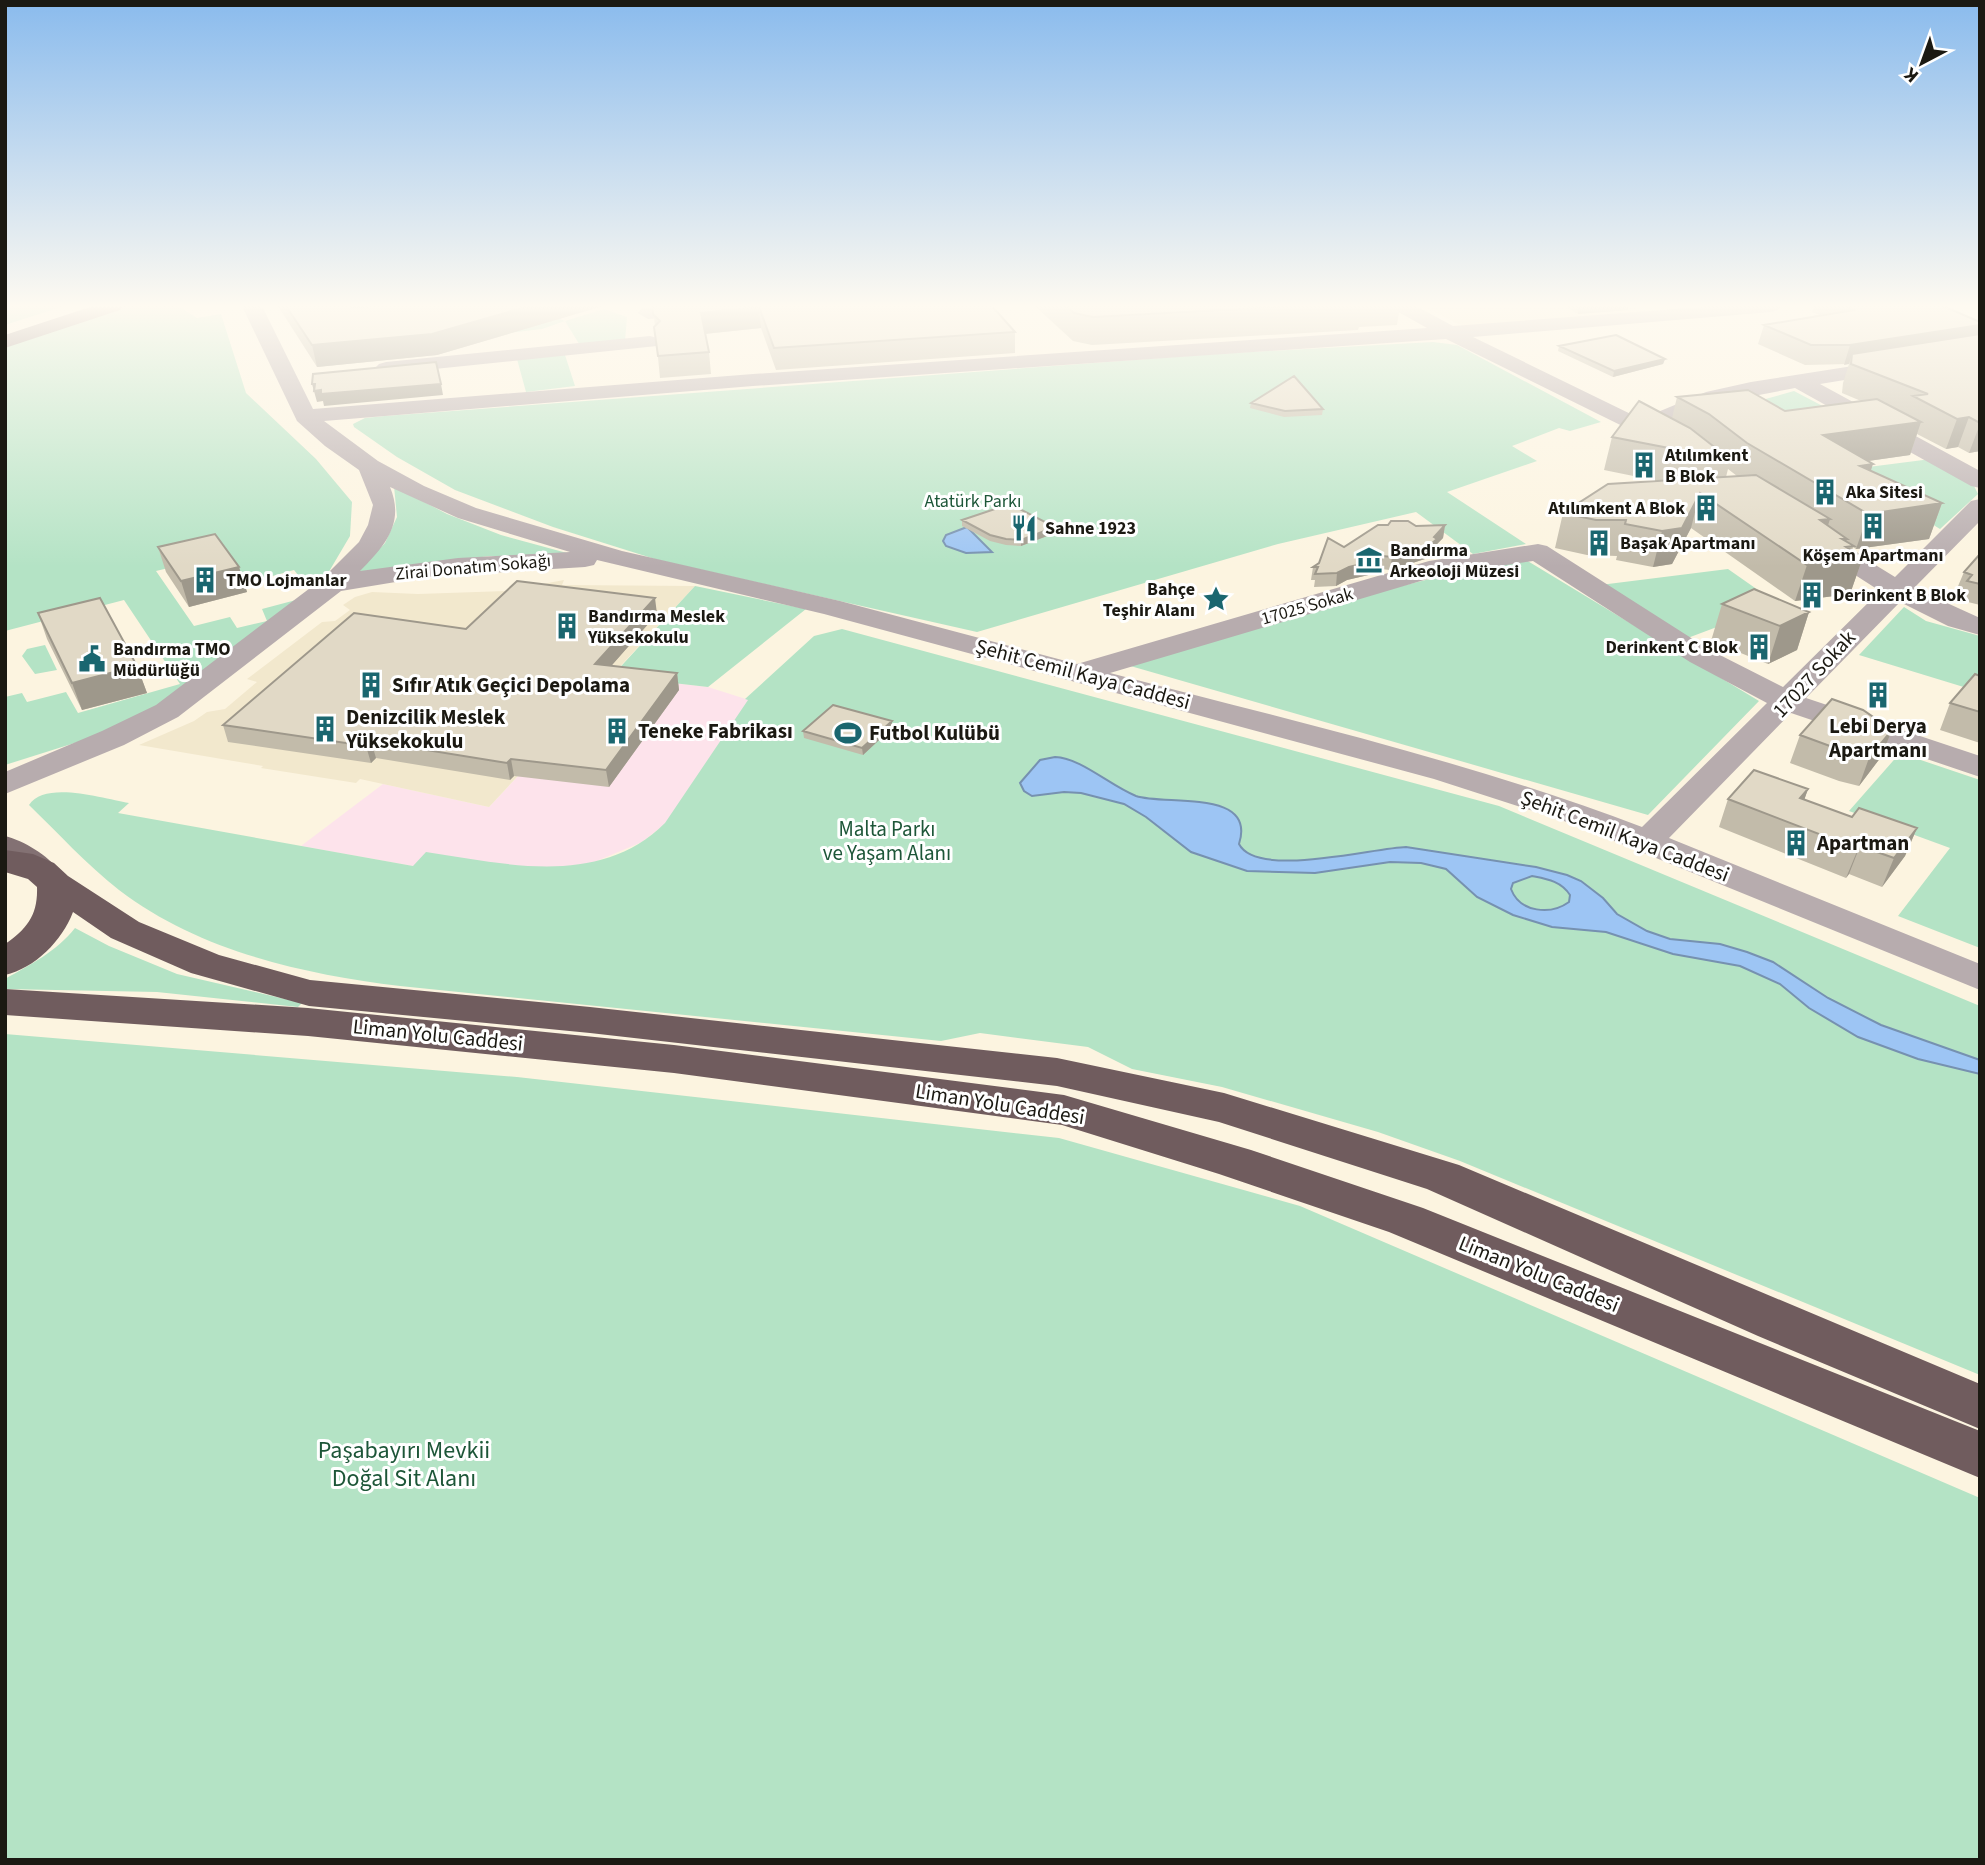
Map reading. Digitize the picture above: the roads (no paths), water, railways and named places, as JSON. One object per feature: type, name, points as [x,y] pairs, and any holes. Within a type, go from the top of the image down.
[{"type":"highway","name":"Liman Yolu Caddesi","points":[[5,861],[20,862],[48,878],[125,930],[205,964],[309,993],[590,1020],[1057,1072],[1224,1108],[1443,1177],[1776,1322],[1980,1407]]},
{"type":"highway","points":[[5,963],[32,944],[51,922],[58,902],[48,878]]},
{"type":"highway","name":"Liman Yolu Caddesi","points":[[5,1002],[308,1022],[539,1045],[674,1059],[1064,1110],[1235,1162],[1406,1220],[1980,1455]]},
{"type":"main road","points":[[5,846],[48,878]]},
{"type":"street","name":"Şehit Cemil Kaya Caddesi","points":[[295,393],[305,415],[333,441],[415,491],[467,513],[615,557],[830,607],[1432,769],[1582,816],[1980,978]]},
{"type":"street","points":[[305,415],[459,393]]},
{"type":"street","points":[[1573,393],[1691,454]]},
{"type":"street","points":[[1642,427],[1714,397],[1733,393]]},
{"type":"street","points":[[1821,393],[1980,481]]},
{"type":"street","name":"Zirai Donatım Sokağı","points":[[5,784],[167,711],[332,585],[370,546],[381,525],[385,505],[370,466]]},
{"type":"street","name":"17027 Sokak","points":[[1647,841],[1788,702],[1896,588],[1976,514]]},
{"type":"street","points":[[1799,529],[1896,588],[1960,622],[1980,627]]},
{"type":"street","name":"17025 Sokak","points":[[1079,673],[1438,567],[1538,552],[1700,656],[1788,702]]},
{"type":"street","name":"Zirai Donatım Sokağı","points":[[332,585],[373,576],[443,567],[615,557]]},
{"type":"street","points":[[1788,702],[1980,768]]},
{"type":"street","name":"Zirai Donatım Sokağı","points":[[5,776],[53,764]]},
{"type":"water","points":[[967,527],[992,552],[966,553],[946,546],[943,541],[946,535]]},
{"type":"water","points":[[1055,757],[1075,762],[1136,796],[1222,807],[1235,814],[1241,826],[1239,844],[1250,854],[1268,859],[1316,859],[1406,847],[1536,867],[1567,875],[1581,881],[1603,898],[1617,914],[1647,931],[1670,939],[1720,944],[1773,962],[1828,998],[1881,1025],[1980,1060],[1980,1074],[1918,1059],[1858,1037],[1809,1008],[1780,984],[1740,966],[1673,954],[1606,932],[1552,927],[1513,915],[1477,897],[1446,869],[1421,863],[1390,862],[1315,873],[1247,871],[1191,852],[1146,817],[1124,804],[1081,793],[1032,796],[1024,791],[1020,783],[1040,760]],"holes":[[[1532,876],[1553,881],[1562,887],[1570,895],[1569,902],[1545,910],[1521,903],[1511,889],[1513,883]]]},
{"type":"place","name":"Atılımkent B Blok","points":[[1644,465]]},
{"type":"place","name":"Aka Sitesi","points":[[1825,492]]},
{"type":"place","name":"Atılımkent A Blok","points":[[1706,508]]},
{"type":"place","name":"Köşem Apartmanı","points":[[1873,526]]},
{"type":"place","name":"Sahne 1923","points":[[1024,528]]},
{"type":"place","name":"Başak Apartmanı","points":[[1599,543]]},
{"type":"place","name":"Bandırma Arkeoloji Müzesi","points":[[1369,560]]},
{"type":"place","name":"TMO Lojmanlar","points":[[205,580]]},
{"type":"place","name":"Derinkent B Blok","points":[[1812,595]]},
{"type":"place","name":"Bahçe Teşhir Alanı","points":[[1216,599]]},
{"type":"place","name":"Bandırma Meslek Yüksekokulu","points":[[567,626]]},
{"type":"place","name":"Derinkent C Blok","points":[[1759,647]]},
{"type":"place","name":"Bandırma TMO Müdürlüğü","points":[[92,659]]},
{"type":"place","name":"Sıfır Atık Geçici Depolama","points":[[371,685]]},
{"type":"place","name":"Lebi Derya Apartmanı","points":[[1878,695]]},
{"type":"place","name":"Denizcilik Meslek Yüksekokulu","points":[[325,729]]},
{"type":"place","name":"Teneke Fabrikası","points":[[617,731]]},
{"type":"place","name":"Futbol Kulübü","points":[[848,733]]},
{"type":"place","name":"Apartman","points":[[1796,843]]},
{"type":"park label","name":"Atatürk Parkı","points":[[973,501]]},
{"type":"park label","name":"Malta Parkı ve Yaşam Alanı","points":[[887,841]]},
{"type":"park label","name":"Paşabayırı Mevkii Doğal Sit Alanı","points":[[404,1464]]}]
